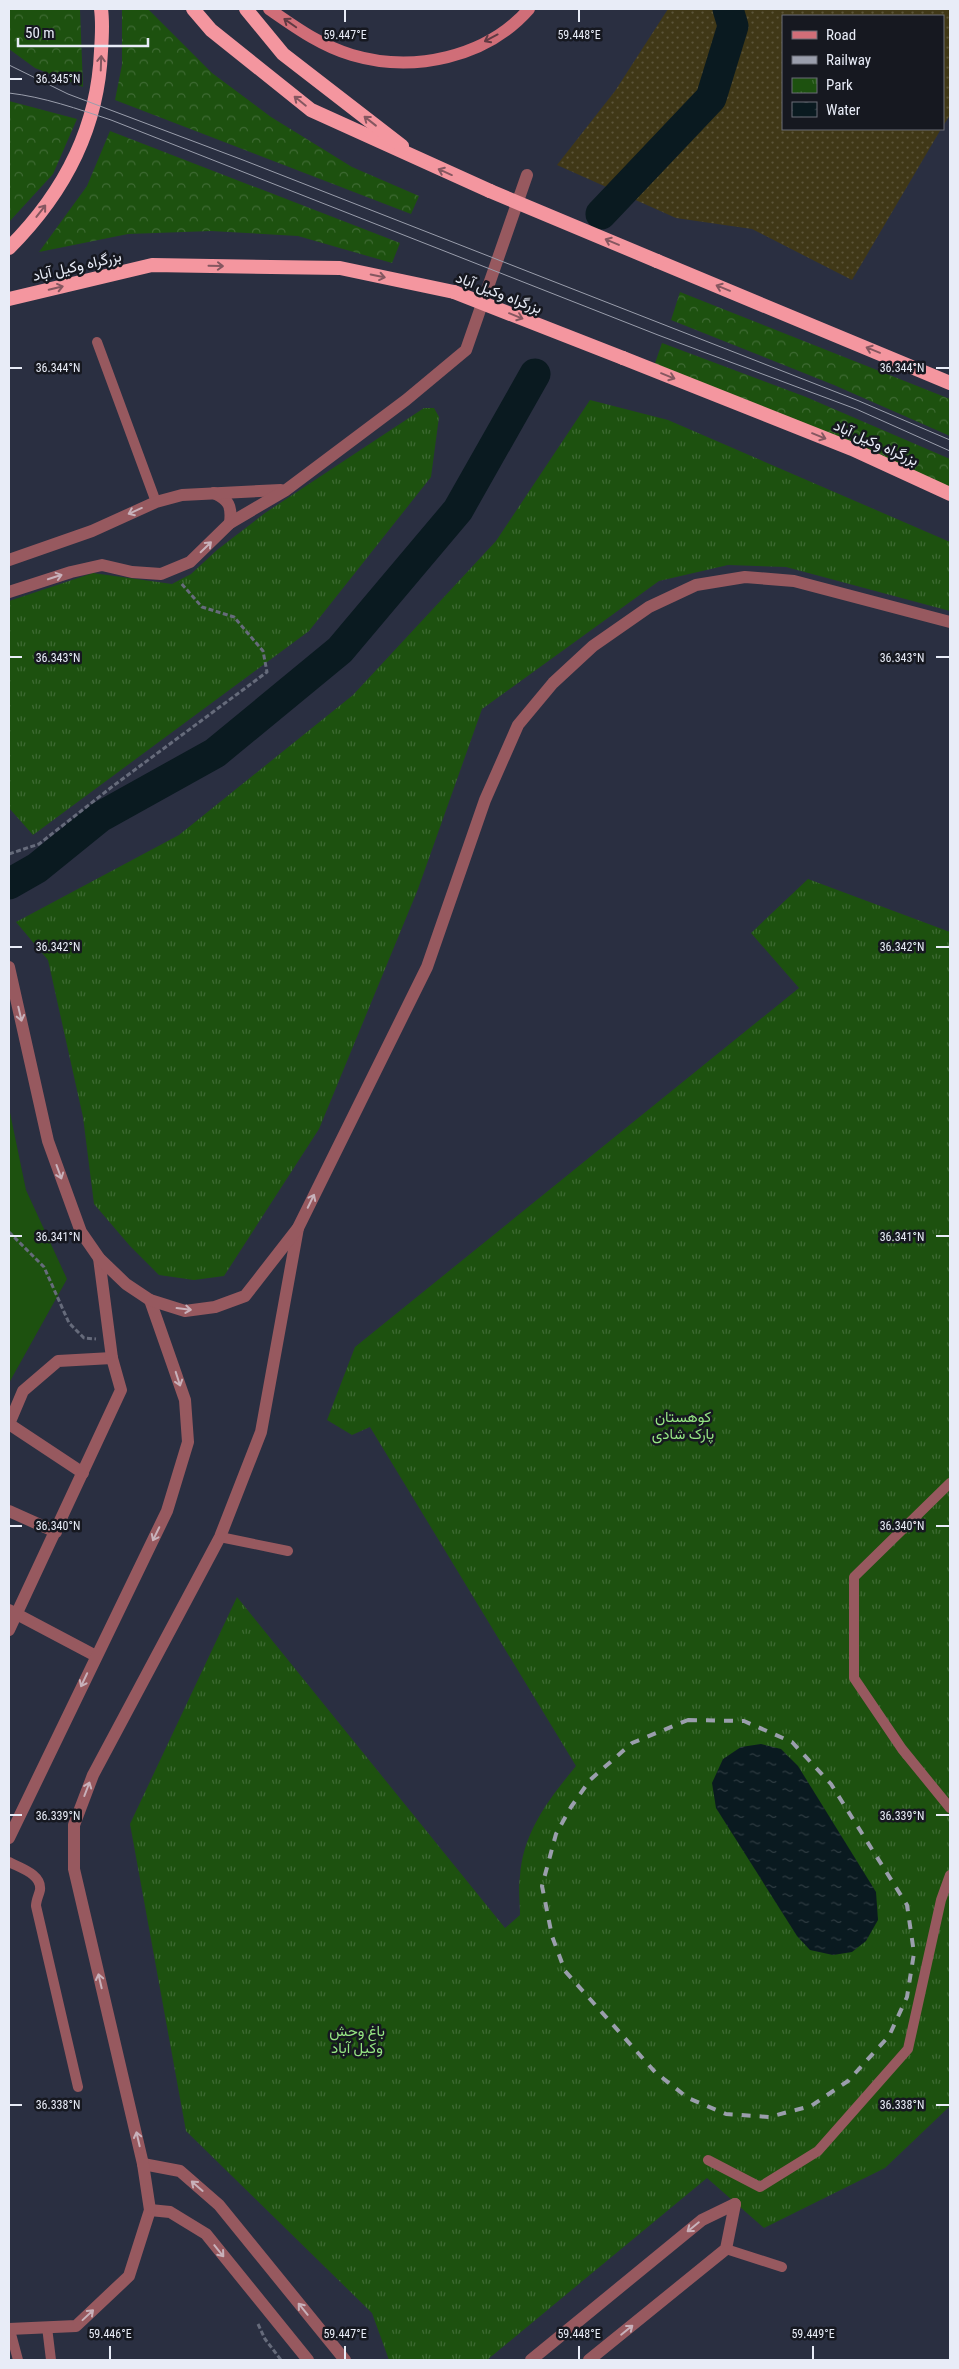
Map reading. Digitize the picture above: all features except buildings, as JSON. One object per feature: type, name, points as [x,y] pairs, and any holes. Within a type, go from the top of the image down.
[{"type":"highway","points":[[9,248],[24,233],[57,191],[87,133],[100,81],[101,9]]},
{"type":"highway","points":[[193,9],[211,30],[311,110],[490,191],[950,383]]},
{"type":"highway","points":[[246,9],[283,54],[422,161]]},
{"type":"highway","name":"بزرگراه وکیل آباد","points":[[9,299],[152,265],[340,268],[454,292],[852,449],[950,494]]},
{"type":"main road","points":[[269,9],[312,38],[352,55],[408,64],[459,56],[514,26],[529,9]]},
{"type":"street","points":[[9,592],[71,572],[102,565],[132,572],[161,574],[190,562],[230,524],[286,490],[406,400],[466,350],[527,175]]},
{"type":"street","points":[[9,560],[92,531],[156,502],[182,495],[212,492],[286,490]]},
{"type":"street","points":[[212,492],[230,504],[232,510],[230,524]]},
{"type":"street","points":[[9,967],[48,1141],[81,1232],[99,1258],[126,1284],[150,1300],[185,1311],[215,1308],[245,1296],[298,1228],[427,967],[485,800],[518,726],[554,684],[593,646],[648,607],[696,585],[745,577],[794,581],[950,622]]},
{"type":"street","points":[[10,2329],[76,2326],[129,2276],[150,2210],[144,2164],[74,1869],[74,1825],[93,1775],[220,1537],[261,1432],[298,1228]]},
{"type":"street","points":[[9,1630],[13,1612],[56,1532],[120,1390],[112,1358],[99,1258]]},
{"type":"street","points":[[9,1838],[167,1511],[188,1442],[185,1400],[150,1300]]},
{"type":"street","points":[[83,1473],[9,1424],[23,1391],[58,1361],[112,1358]]},
{"type":"street","points":[[9,1511],[56,1532]]},
{"type":"street","points":[[13,1612],[96,1656]]},
{"type":"street","points":[[144,2164],[180,2171],[219,2205],[344,2360]]},
{"type":"street","points":[[531,2360],[702,2220],[735,2204],[726,2249],[588,2360]]},
{"type":"street","points":[[150,2210],[170,2212],[206,2234],[308,2360]]},
{"type":"lane","points":[[97,342],[156,502]]},
{"type":"lane","points":[[950,1483],[854,1577],[854,1678],[902,1749],[950,1808]]},
{"type":"lane","points":[[220,1537],[288,1551]]},
{"type":"lane","points":[[9,1862],[36,1876],[38,1881],[40,1889],[36,1906],[78,2087]]},
{"type":"lane","points":[[708,2160],[760,2187],[818,2151],[908,2049],[941,1900],[950,1875]]},
{"type":"lane","points":[[726,2249],[782,2267]]},
{"type":"lane","points":[[48,2327],[51,2360]]},
{"type":"lane","points":[[10,2329],[18,2360]]},
{"type":"path","points":[[9,854],[39,844],[113,786],[267,672],[263,650],[234,617],[202,606],[184,587]]},
{"type":"path","points":[[9,1232],[44,1267],[69,1322],[84,1338],[110,1341]]},
{"type":"green space","points":[[9,9],[80,9],[83,87],[35,68],[9,49]]},
{"type":"green space","points":[[122,9],[148,9],[212,73],[271,117],[352,167],[419,196],[411,214],[115,100],[122,65]]},
{"type":"green space","points":[[9,101],[77,119],[53,174],[9,222]]},
{"type":"green space","points":[[110,131],[400,243],[392,263],[298,236],[211,231],[128,234],[39,252],[87,186]]},
{"type":"green space","points":[[680,292],[950,399],[950,436],[834,385],[671,320]]},
{"type":"green space","points":[[662,343],[806,397],[950,459],[950,490],[653,369]]},
{"type":"green space","points":[[590,400],[668,420],[950,542],[950,611],[786,567],[728,565],[659,581],[482,709],[418,889],[319,1129],[224,1276],[194,1280],[159,1275],[130,1246],[94,1204],[83,1117],[48,960],[16,922],[179,835],[353,695],[496,541]]},
{"type":"green space","points":[[424,408],[434,408],[439,417],[431,477],[309,631],[33,835],[9,808],[9,601],[93,573],[172,584],[191,574],[217,550],[265,513]]},
{"type":"green space","name":"کوهستان پارک شادی","points":[[808,879],[950,932],[950,2106],[885,2168],[764,2228],[707,2178],[487,2360],[389,2360],[372,2313],[186,2131],[130,1824],[237,1597],[505,1928],[520,1915],[519,1881],[526,1845],[547,1804],[576,1766],[370,1427],[352,1435],[327,1420],[355,1347],[799,988],[751,933]]},
{"type":"green space","points":[[9,1108],[26,1190],[67,1279],[9,1383]]},
{"type":"sand","points":[[668,9],[950,9],[950,115],[944,124],[944,15],[782,15],[782,130],[940,130],[852,280],[752,229],[676,218],[557,165],[615,91]]},
{"type":"water","points":[[761,1744],[781,1749],[798,1766],[876,1892],[878,1920],[866,1941],[852,1952],[833,1955],[810,1950],[797,1936],[716,1808],[712,1783],[723,1759],[741,1747]]},
{"type":"waterway","points":[[601,214],[711,98],[733,26],[728,9]]},
{"type":"waterway","points":[[9,884],[37,868],[100,817],[215,753],[340,650],[458,510],[535,374]]},
{"type":"tram line","points":[[9,65],[68,94],[243,160],[859,401],[950,440]]},
{"type":"tram line","points":[[9,93],[48,100],[111,120],[658,335],[856,409],[950,451]]},
{"type":"railway","points":[[688,1720],[744,1721],[792,1742],[831,1784],[907,1905],[914,1953],[907,1997],[889,2036],[848,2081],[811,2106],[769,2117],[726,2114],[688,2098],[655,2072],[565,1971],[552,1936],[542,1886],[556,1834],[571,1807],[590,1780],[632,1743],[688,1720]]},
{"type":"park label","name":"باغ وحش وکیل آباد","points":[[357,2040]]}]
